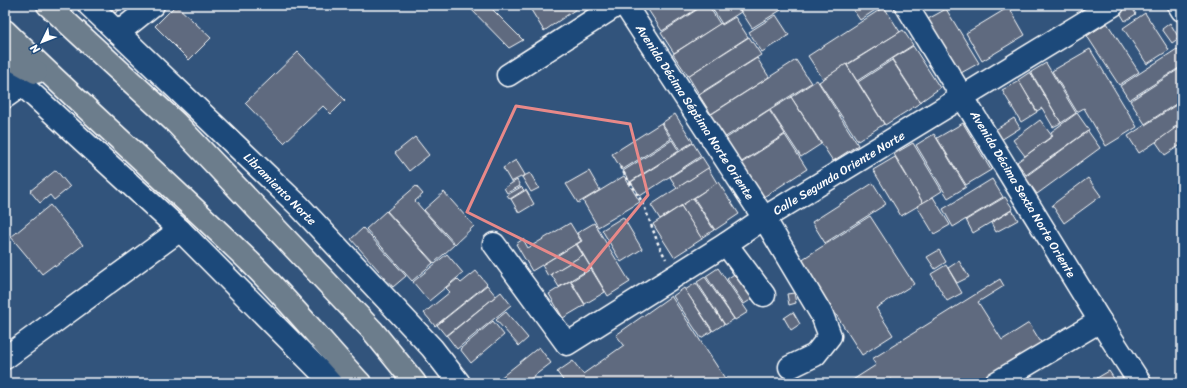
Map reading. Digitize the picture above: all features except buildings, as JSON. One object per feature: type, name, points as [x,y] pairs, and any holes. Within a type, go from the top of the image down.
[{"type":"highway","points":[[48,5],[89,45],[181,129],[372,330],[415,383]]},
{"type":"highway","points":[[70,5],[89,45]]},
{"type":"highway","points":[[5,31],[63,88],[146,163],[254,266],[360,383]]},
{"type":"highway","points":[[5,55],[63,88]]},
{"type":"street","name":"Libramiento Norte","points":[[89,5],[299,206],[432,348],[459,383]]},
{"type":"street","points":[[118,33],[153,5]]},
{"type":"street","points":[[508,75],[618,5]]},
{"type":"street","name":"Avenida Décima Séptima Norte Oriente","points":[[625,5],[764,218],[822,315],[830,336],[815,356],[790,367]]},
{"type":"street","name":"Avenida Décima Sexta Norte Oriente","points":[[906,5],[964,97],[1100,321],[1140,383]]},
{"type":"street","name":"Calle Segunda Oriente Norte","points":[[494,244],[566,344],[676,276],[764,218],[1113,5]]},
{"type":"street","points":[[1179,5],[1182,10]]},
{"type":"street","points":[[5,69],[13,91],[180,230],[332,383]]},
{"type":"street","points":[[5,358],[180,230]]},
{"type":"street","points":[[726,244],[764,295]]},
{"type":"street","points":[[996,383],[1100,321]]},
{"type":"path","points":[[620,167],[643,203],[659,246],[676,276]]},
{"type":"highlighted area","points":[[516,106],[630,124],[648,195],[586,271],[467,212]]}]
